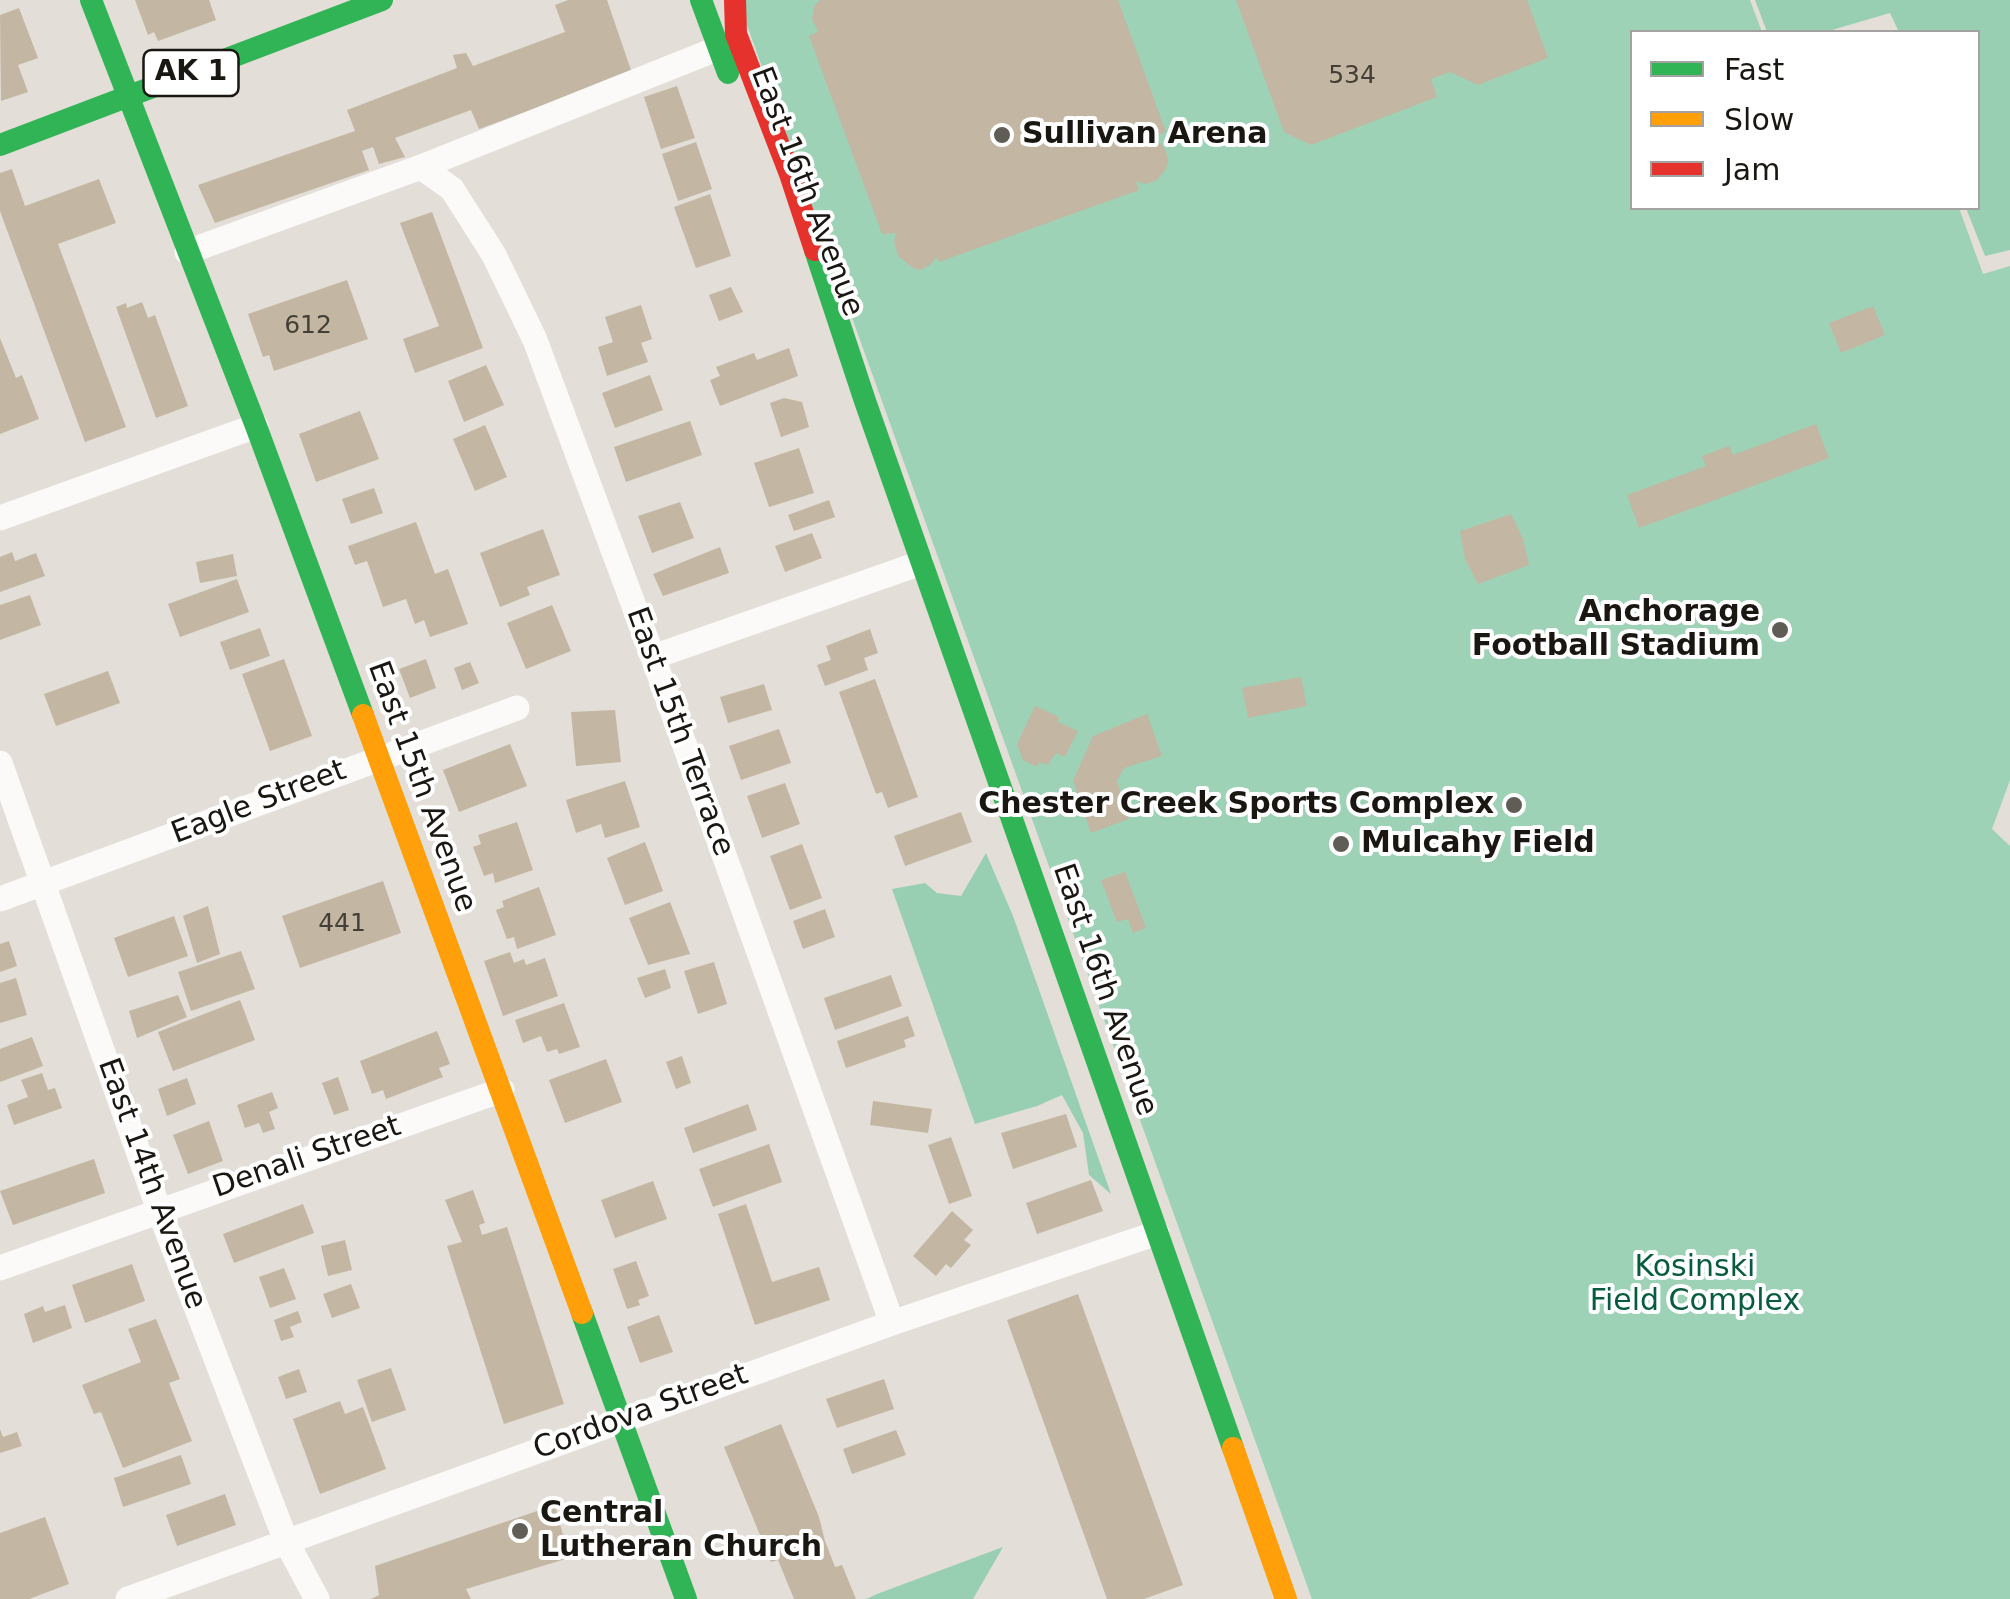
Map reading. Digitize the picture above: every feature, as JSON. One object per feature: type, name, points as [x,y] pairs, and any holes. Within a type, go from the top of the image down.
[{"type":"main road","name":"East 15th Avenue","points":[[91,0],[256,426],[686,1599]]},
{"type":"main road","name":"AK 1","points":[[0,144],[382,0]]},
{"type":"main road","name":"East 16th Avenue","points":[[701,0],[738,102]]},
{"type":"main road","name":"East 16th Avenue","points":[[735,0],[736,34],[790,174],[921,563],[1286,1599]]},
{"type":"main road","name":"East 16th Avenue","points":[[784,227],[814,308],[865,401]]},
{"type":"street","points":[[187,252],[420,167],[718,48]]},
{"type":"street","name":"East 15th Terrace","points":[[420,167],[452,189],[494,255],[535,340],[892,1323]]},
{"type":"street","points":[[0,518],[256,426]]},
{"type":"street","points":[[652,657],[921,563]]},
{"type":"street","name":"Eagle Street","points":[[0,899],[517,708]]},
{"type":"street","name":"East 14th Avenue","points":[[0,762],[159,1210],[286,1541],[318,1599]]},
{"type":"street","name":"Denali Street","points":[[0,1268],[502,1090]]},
{"type":"street","name":"Cordova Street","points":[[128,1599],[892,1323],[1157,1233]]},
{"type":"green space","name":"Chester Creek Sports Complex","points":[[738,0],[1750,0],[1761,30],[1630,30],[1630,210],[1960,210],[1983,274],[2010,266],[2010,780],[1992,829],[2010,846],[2010,1599],[1312,1599]]},
{"type":"green space","points":[[1755,0],[2010,0],[2010,250],[1985,256],[1967,210],[1980,210],[1980,30],[1898,30],[1890,13],[1832,30],[1766,30]]},
{"type":"green space","points":[[986,853],[1013,916],[1111,1194],[1089,1175],[1083,1133],[1062,1095],[975,1124],[892,889],[925,883],[937,893],[961,896]]},
{"type":"green space","points":[[1003,1547],[973,1599],[866,1599],[877,1594]]},
{"type":"building","points":[[135,0],[209,0],[216,20],[158,41],[154,32],[148,35]]},
{"type":"building","points":[[568,0],[607,0],[632,73],[479,129],[471,110],[395,138],[405,157],[379,164],[373,147],[362,151],[369,170],[215,223],[198,185],[355,131],[347,110],[457,68],[453,55],[466,53],[473,66],[565,32],[555,5]]},
{"type":"building","name":"Sullivan Arena","points":[[820,0],[1118,0],[1166,132],[1153,137],[1166,151],[1166,169],[1156,181],[1136,181],[1139,190],[939,262],[937,257],[921,270],[913,268],[898,256],[896,233],[882,234],[809,36],[818,32],[812,19],[814,6]]},
{"type":"building","points":[[1236,0],[1527,0],[1548,58],[1478,85],[1450,72],[1431,79],[1437,97],[1311,145],[1284,132]]},
{"type":"building","points":[[19,8],[38,58],[18,65],[28,92],[1,101],[0,15]]},
{"type":"building","points":[[677,86],[695,138],[661,149],[644,97]]},
{"type":"building","points":[[696,142],[712,189],[678,201],[662,154]]},
{"type":"building","points":[[12,169],[25,206],[99,179],[116,223],[58,244],[126,427],[85,442],[0,211],[0,173]]},
{"type":"building","points":[[710,194],[731,256],[696,268],[674,207]]},
{"type":"building","points":[[432,212],[483,348],[415,373],[403,339],[439,326],[400,223]]},
{"type":"building","points":[[347,280],[368,339],[274,371],[269,355],[263,357],[248,314]]},
{"type":"building","points":[[731,287],[743,312],[719,321],[709,295]]},
{"type":"building","points":[[142,302],[148,318],[155,315],[188,406],[156,418],[116,307],[126,303],[127,308]]},
{"type":"building","points":[[641,305],[652,339],[641,343],[648,362],[607,376],[598,347],[613,342],[605,317]]},
{"type":"building","points":[[1873,306],[1885,335],[1841,353],[1829,323]]},
{"type":"building","points":[[0,338],[16,378],[22,375],[39,419],[0,434]]},
{"type":"building","points":[[789,348],[798,376],[720,406],[710,380],[720,376],[716,367],[754,353],[757,360]]},
{"type":"building","points":[[486,365],[504,405],[464,422],[448,381]]},
{"type":"building","points":[[650,375],[663,410],[615,428],[602,393]]},
{"type":"building","points":[[784,398],[802,402],[809,427],[781,437],[770,403]]},
{"type":"building","points":[[360,411],[379,459],[316,482],[299,434]]},
{"type":"building","points":[[690,421],[702,455],[626,482],[614,447]]},
{"type":"building","points":[[1816,424],[1829,458],[1639,528],[1627,495],[1706,466],[1702,456],[1729,446],[1733,455]]},
{"type":"building","points":[[485,425],[507,477],[475,491],[453,439]]},
{"type":"building","points":[[799,448],[814,493],[769,507],[754,463]]},
{"type":"building","points":[[374,488],[383,513],[351,524],[342,499]]},
{"type":"building","points":[[829,500],[835,517],[794,531],[788,515]]},
{"type":"building","points":[[680,502],[694,538],[652,553],[638,516]]},
{"type":"building","points":[[1511,514],[1529,565],[1478,584],[1465,559],[1460,531]]},
{"type":"building","points":[[416,522],[435,574],[448,569],[468,624],[430,637],[424,620],[415,624],[406,599],[383,607],[367,561],[355,565],[348,546]]},
{"type":"building","points":[[543,529],[560,575],[527,587],[530,595],[500,607],[480,553]]},
{"type":"building","points":[[812,533],[822,558],[785,572],[775,546]]},
{"type":"building","points":[[720,547],[729,573],[663,596],[653,574]]},
{"type":"building","points":[[12,552],[15,561],[36,553],[45,576],[0,592],[0,557]]},
{"type":"building","points":[[233,554],[237,576],[200,583],[196,562]]},
{"type":"building","points":[[237,579],[249,612],[180,637],[168,604]]},
{"type":"building","points":[[30,595],[41,625],[0,640],[0,605]]},
{"type":"building","points":[[552,605],[571,651],[526,669],[507,623]]},
{"type":"building","points":[[260,628],[270,656],[230,670],[220,642]]},
{"type":"building","points":[[870,629],[878,653],[864,658],[868,670],[825,686],[817,665],[831,660],[826,646]]},
{"type":"building","points":[[284,659],[312,736],[270,751],[242,674]]},
{"type":"building","points":[[426,659],[436,688],[410,698],[399,669]]},
{"type":"building","points":[[470,662],[479,683],[462,690],[454,668]]},
{"type":"building","points":[[108,671],[120,703],[56,726],[44,694]]},
{"type":"building","points":[[1301,677],[1307,706],[1248,718],[1242,688]]},
{"type":"building","points":[[875,679],[918,797],[888,808],[882,792],[876,794],[839,692]]},
{"type":"building","points":[[764,684],[772,710],[728,723],[720,697]]},
{"type":"building","points":[[1035,706],[1078,731],[1065,757],[1056,753],[1048,765],[1039,762],[1037,767],[1023,760],[1017,744]]},
{"type":"building","points":[[615,710],[621,762],[576,766],[571,712]]},
{"type":"building","points":[[1147,714],[1162,756],[1124,768],[1117,781],[1129,819],[1091,833],[1073,781],[1093,736]]},
{"type":"building","points":[[779,729],[791,763],[741,780],[729,746]]},
{"type":"building","points":[[510,744],[527,786],[459,812],[443,770]]},
{"type":"building","points":[[625,781],[640,827],[605,838],[601,824],[576,833],[566,800]]},
{"type":"building","points":[[785,783],[800,824],[762,838],[747,796]]},
{"type":"building","points":[[961,812],[972,842],[905,866],[894,836]]},
{"type":"building","points":[[517,822],[533,870],[495,883],[493,873],[484,876],[473,847],[481,844],[478,835]]},
{"type":"building","points":[[645,842],[663,891],[625,905],[607,858]]},
{"type":"building","points":[[802,844],[822,898],[790,910],[770,856]]},
{"type":"building","points":[[1125,872],[1146,928],[1133,933],[1128,919],[1117,922],[1101,880]]},
{"type":"building","points":[[383,881],[401,933],[300,968],[282,916]]},
{"type":"building","points":[[539,887],[556,935],[517,949],[514,937],[507,939],[496,910],[504,907],[502,901]]},
{"type":"building","points":[[670,902],[690,954],[648,965],[629,918]]},
{"type":"building","points":[[208,906],[220,954],[197,963],[183,916]]},
{"type":"building","points":[[825,909],[835,937],[803,949],[793,921]]},
{"type":"building","points":[[174,916],[188,956],[128,977],[114,938]]},
{"type":"building","points":[[9,941],[17,966],[0,972],[0,944]]},
{"type":"building","points":[[241,951],[255,989],[191,1011],[178,972]]},
{"type":"building","points":[[510,952],[514,963],[524,959],[526,965],[545,958],[558,996],[503,1016],[484,961]]},
{"type":"building","points":[[714,962],[727,1004],[698,1014],[684,971]]},
{"type":"building","points":[[665,969],[671,988],[645,998],[637,978]]},
{"type":"building","points":[[891,975],[902,1006],[835,1030],[824,998]]},
{"type":"building","points":[[16,978],[27,1015],[0,1023],[0,983]]},
{"type":"building","points":[[178,995],[187,1017],[137,1038],[129,1011]]},
{"type":"building","points":[[240,1000],[255,1040],[173,1071],[158,1032]]},
{"type":"building","points":[[564,1003],[580,1047],[559,1054],[557,1049],[547,1052],[541,1036],[523,1043],[515,1020]]},
{"type":"building","points":[[908,1016],[915,1036],[904,1040],[906,1047],[846,1068],[837,1041]]},
{"type":"building","points":[[437,1031],[450,1064],[439,1068],[443,1077],[386,1099],[383,1090],[372,1094],[360,1061]]},
{"type":"building","points":[[32,1037],[43,1066],[0,1082],[0,1049]]},
{"type":"building","points":[[682,1056],[691,1083],[676,1089],[666,1062]]},
{"type":"building","points":[[606,1059],[622,1102],[565,1123],[549,1080]]},
{"type":"building","points":[[42,1073],[48,1090],[55,1088],[62,1108],[14,1125],[7,1105],[28,1097],[21,1080]]},
{"type":"building","points":[[338,1077],[349,1110],[334,1115],[322,1083]]},
{"type":"building","points":[[187,1078],[196,1104],[167,1116],[158,1089]]},
{"type":"building","points":[[272,1092],[278,1108],[269,1112],[275,1129],[263,1133],[259,1123],[245,1128],[237,1105]]},
{"type":"building","points":[[873,1101],[932,1109],[928,1133],[870,1125]]},
{"type":"building","points":[[748,1104],[757,1130],[693,1153],[684,1128]]},
{"type":"building","points":[[1066,1114],[1077,1147],[1013,1169],[1001,1133]]},
{"type":"building","points":[[209,1121],[223,1161],[188,1174],[173,1135]]},
{"type":"building","points":[[951,1137],[972,1196],[949,1204],[928,1145]]},
{"type":"building","points":[[769,1144],[782,1182],[713,1207],[699,1169]]},
{"type":"building","points":[[94,1159],[105,1193],[13,1225],[0,1191]]},
{"type":"building","points":[[1091,1180],[1103,1211],[1037,1234],[1026,1203]]},
{"type":"building","points":[[653,1181],[667,1219],[615,1238],[601,1200]]},
{"type":"building","points":[[473,1190],[485,1223],[479,1225],[482,1235],[507,1227],[564,1404],[504,1424],[447,1246],[462,1242],[445,1200]]},
{"type":"building","points":[[303,1204],[314,1233],[234,1263],[223,1234]]},
{"type":"building","points":[[746,1204],[772,1282],[819,1267],[830,1300],[755,1325],[718,1214]]},
{"type":"building","points":[[952,1211],[973,1230],[964,1240],[971,1245],[951,1268],[946,1264],[936,1276],[913,1256]]},
{"type":"building","points":[[345,1240],[352,1270],[328,1276],[321,1246]]},
{"type":"building","points":[[636,1261],[649,1296],[638,1300],[640,1305],[627,1309],[613,1269]]},
{"type":"building","points":[[132,1264],[145,1301],[85,1323],[72,1285]]},
{"type":"building","points":[[284,1268],[296,1299],[270,1308],[259,1277]]},
{"type":"building","points":[[351,1284],[360,1308],[332,1318],[323,1294]]},
{"type":"building","points":[[1078,1294],[1183,1585],[1144,1599],[1107,1599],[1007,1320]]},
{"type":"building","points":[[65,1305],[72,1328],[33,1343],[24,1314],[43,1306],[45,1312]]},
{"type":"building","points":[[298,1311],[302,1322],[290,1327],[294,1337],[281,1341],[274,1320]]},
{"type":"building","points":[[659,1315],[673,1352],[640,1363],[627,1327]]},
{"type":"building","points":[[156,1319],[180,1379],[169,1383],[192,1441],[123,1468],[101,1412],[94,1414],[82,1385],[141,1362],[128,1329]]},
{"type":"building","points":[[391,1368],[406,1410],[372,1422],[357,1380]]},
{"type":"building","points":[[299,1369],[307,1392],[286,1399],[278,1377]]},
{"type":"building","points":[[884,1379],[894,1409],[837,1428],[826,1399]]},
{"type":"building","points":[[340,1401],[345,1414],[363,1407],[386,1469],[320,1494],[293,1419]]},
{"type":"building","points":[[781,1424],[835,1567],[842,1565],[856,1599],[794,1599],[778,1560],[771,1562],[724,1447]]},
{"type":"building","points":[[0,1429],[3,1437],[17,1432],[22,1446],[0,1453]]},
{"type":"building","points":[[896,1430],[906,1455],[852,1474],[843,1449]]},
{"type":"building","points":[[181,1455],[191,1484],[123,1507],[114,1478]]},
{"type":"building","points":[[225,1494],[236,1525],[177,1546],[166,1515]]},
{"type":"building","name":"Central Lutheran Church","points":[[555,1505],[569,1558],[466,1589],[471,1599],[371,1599],[379,1595],[375,1566]]},
{"type":"building","points":[[45,1517],[69,1584],[29,1599],[0,1599],[0,1533]]},
{"type":"traffic: fast","points":[[91,0],[363,715]]},
{"type":"traffic: fast","points":[[0,145],[382,0]]},
{"type":"traffic: fast","points":[[701,0],[728,73]]},
{"type":"traffic: fast","points":[[815,250],[1233,1448]]},
{"type":"traffic: fast","points":[[582,1313],[686,1599]]},
{"type":"traffic: slow","points":[[363,715],[582,1313]]},
{"type":"traffic: slow","points":[[1233,1448],[1286,1599]]},
{"type":"traffic: jam","points":[[735,0],[736,34],[815,250]]},
{"type":"place","name":"Sullivan Arena","points":[[1002,135]]},
{"type":"place","name":"Anchorage Football Stadium","points":[[1780,630]]},
{"type":"place","name":"Chester Creek Sports Complex","points":[[1514,805]]},
{"type":"place","name":"Mulcahy Field","points":[[1341,844]]},
{"type":"place","name":"Central Lutheran Church","points":[[520,1531]]},
{"type":"park label","name":"Kosinski Field Complex","points":[[1695,1285]]}]
